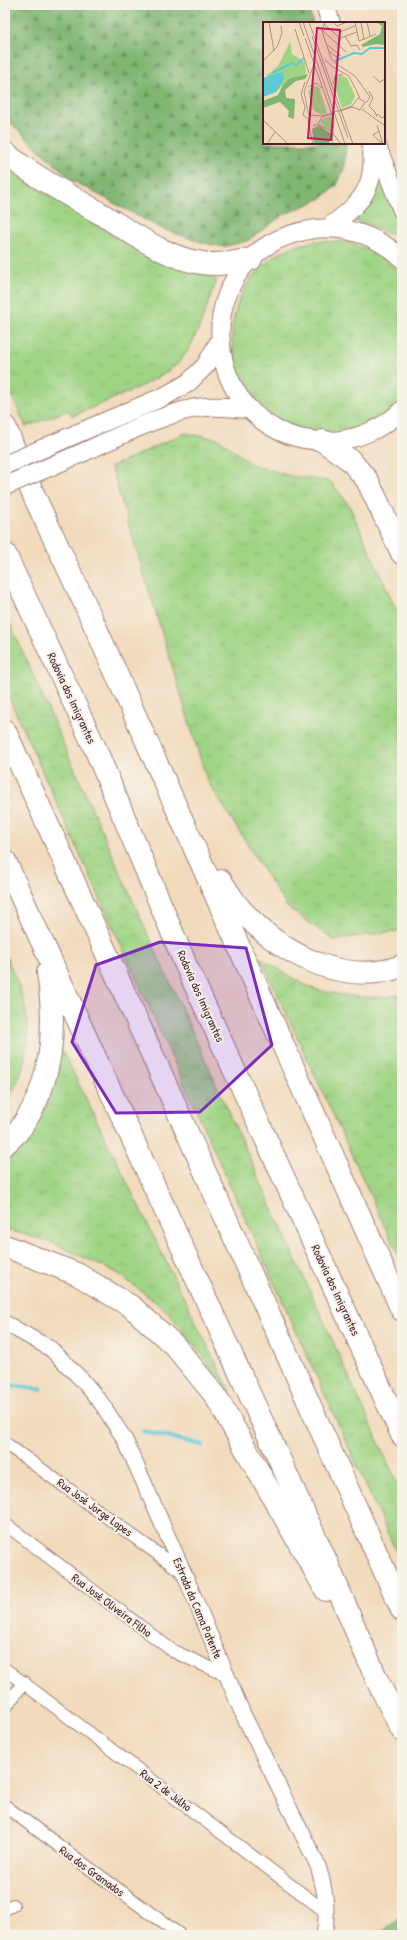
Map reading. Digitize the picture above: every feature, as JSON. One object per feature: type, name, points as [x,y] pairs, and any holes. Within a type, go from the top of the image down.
[{"type":"highway","points":[[6,154],[51,184],[163,250],[202,264],[220,264],[251,259]]},
{"type":"highway","points":[[5,427],[34,496],[85,604],[402,1310]]},
{"type":"highway","points":[[323,441],[350,460],[367,480],[402,553]]},
{"type":"highway","name":"Rodovia dos Imigrantes","points":[[5,554],[95,748],[185,963],[402,1435]]},
{"type":"highway","points":[[5,731],[129,1001],[402,1610]]},
{"type":"highway","points":[[191,840],[243,913],[275,942],[316,964],[352,973],[391,970],[402,966]]},
{"type":"highway","points":[[5,861],[327,1563],[377,1680]]},
{"type":"highway","points":[[5,1144],[22,1127],[40,1094],[48,1066],[53,1031],[52,1002],[43,945]]},
{"type":"highway","points":[[5,1246],[77,1274],[132,1307],[174,1345],[215,1395],[377,1680],[402,1730]]},
{"type":"main road","points":[[325,5],[331,22]]},
{"type":"main road","points":[[328,228],[353,209],[367,191],[373,170],[371,144]]},
{"type":"main road","points":[[376,144],[402,210]]},
{"type":"main road","points":[[402,259],[380,242],[364,235],[346,230],[328,228],[311,229],[282,238],[268,245],[251,259],[236,277],[226,297],[220,319],[220,342],[228,378],[250,409],[267,423],[285,433],[301,438],[323,441],[342,440],[364,434],[389,421],[402,410]]},
{"type":"main road","points":[[5,465],[166,396],[188,383],[206,364],[220,342]]},
{"type":"main road","points":[[5,486],[158,420],[193,408],[217,407],[250,409]]},
{"type":"street","name":"Estrada da Cama Patente","points":[[5,1323],[51,1349],[83,1381],[102,1404],[125,1440],[184,1573],[242,1712],[318,1866],[325,1886],[326,1912],[324,1935]]},
{"type":"street","name":"Rua José Jorge Lopes","points":[[5,1442],[184,1573]]},
{"type":"street","name":"Rua José Oliveira Filho","points":[[5,1524],[173,1651],[226,1675]]},
{"type":"street","name":"Rua 2 de Julho","points":[[5,1669],[326,1912]]},
{"type":"street","points":[[5,1708],[24,1682]]},
{"type":"street","name":"Rua dos Gramados","points":[[5,1806],[180,1935]]},
{"type":"highlighted area","points":[[160,942],[246,948],[272,1045],[200,1112],[116,1113],[72,1042],[96,965]]},
{"type":"green space","points":[[5,5],[308,5],[313,22],[263,22],[263,144],[346,144],[344,169],[337,185],[322,198],[283,215],[247,241],[223,247],[204,243],[160,228],[73,181],[5,118]]},
{"type":"green space","points":[[5,168],[151,259],[181,269],[208,275],[217,280],[193,341],[181,360],[161,375],[130,391],[72,416],[69,410],[26,427],[5,380]]},
{"type":"green space","points":[[378,174],[392,202],[396,217],[395,232],[389,234],[364,223],[348,220]]},
{"type":"green space","points":[[315,241],[347,242],[377,253],[402,274],[402,398],[385,415],[375,421],[363,426],[340,431],[304,430],[274,417],[251,395],[237,367],[232,336],[237,304],[254,275],[283,251],[294,246]]},
{"type":"green space","points":[[185,433],[219,439],[251,464],[290,476],[330,481],[349,505],[402,623],[402,930],[333,940],[286,906],[207,780],[111,467]]},
{"type":"green space","points":[[5,612],[132,899],[402,1494],[402,1565],[5,689]]},
{"type":"green space","points":[[5,954],[22,995],[28,1035],[22,1071],[5,1105]]},
{"type":"green space","points":[[260,957],[293,979],[314,989],[339,994],[368,997],[393,996],[402,993],[402,1204],[400,1259]]},
{"type":"green space","points":[[60,1046],[243,1418],[202,1355],[167,1311],[119,1274],[51,1242],[5,1229],[5,1164],[29,1137],[47,1104]]},
{"type":"green space","points":[[402,1915],[402,1935],[379,1935]]},
{"type":"waterway","points":[[5,1385],[41,1389]]},
{"type":"waterway","points":[[143,1431],[202,1445]]}]
